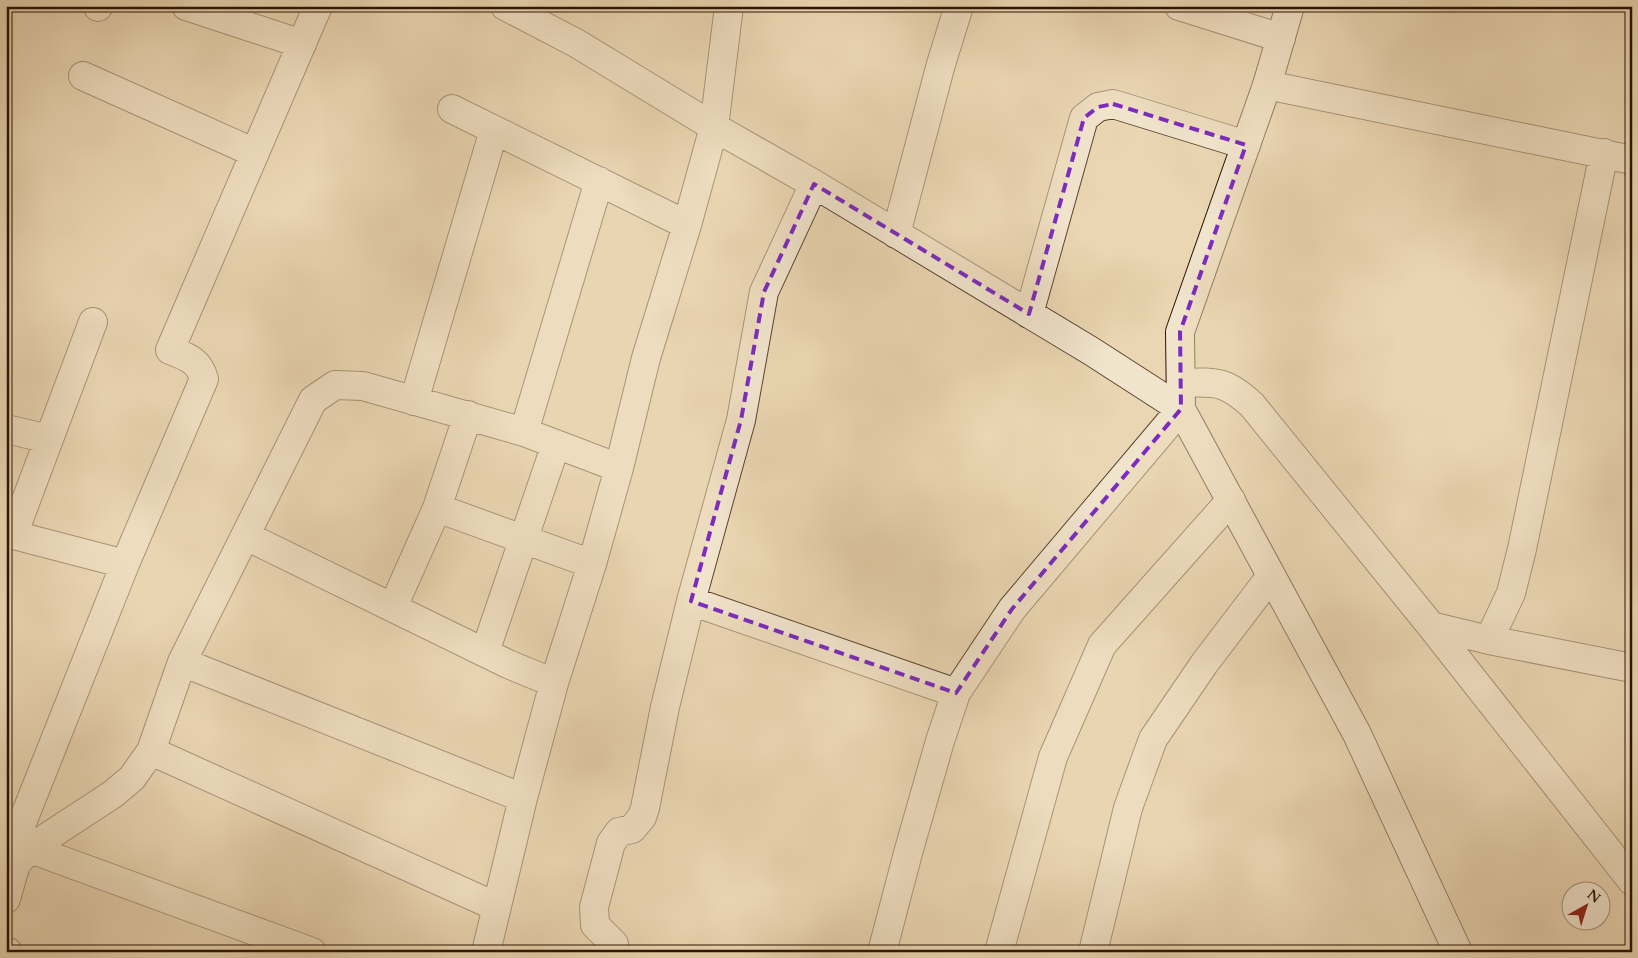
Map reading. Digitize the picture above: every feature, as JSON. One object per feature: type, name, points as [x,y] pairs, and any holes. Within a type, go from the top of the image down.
[{"type":"street","points":[[186,6],[302,44]]},
{"type":"street","points":[[6,899],[16,864],[16,844],[125,564],[204,379],[202,369],[192,359],[170,350],[318,6]]},
{"type":"street","points":[[505,6],[576,43],[1029,314],[1181,396]]},
{"type":"street","points":[[486,952],[523,798],[554,683],[592,564],[619,468],[646,358],[687,225],[714,127],[729,6]]},
{"type":"street","points":[[896,234],[941,64],[959,6]]},
{"type":"street","points":[[1179,6],[1281,38]]},
{"type":"street","points":[[1290,6],[1267,85],[1180,332],[1181,396],[1231,500],[1357,734],[1458,952]]},
{"type":"street","points":[[83,76],[254,153]]},
{"type":"street","points":[[1267,85],[1632,160]]},
{"type":"street","points":[[1029,314],[1084,118],[1098,107],[1113,104],[1246,145]]},
{"type":"street","points":[[452,109],[687,225]]},
{"type":"street","points":[[414,401],[494,130]]},
{"type":"street","points":[[1489,640],[1511,593],[1522,549],[1604,153]]},
{"type":"street","points":[[524,432],[599,181]]},
{"type":"street","points":[[615,952],[614,944],[596,925],[594,907],[611,843],[619,832],[632,828],[642,818],[665,707],[691,601],[741,420],[764,292],[814,184]]},
{"type":"street","points":[[93,322],[49,439],[10,534],[125,564]]},
{"type":"street","points":[[882,952],[913,834],[956,693],[1012,609],[1181,396],[1217,382],[1237,391],[1252,405],[1432,626],[1632,881]]},
{"type":"street","points":[[16,844],[113,794],[132,778],[152,751],[182,662],[313,400],[335,385],[363,386],[524,432],[619,468]]},
{"type":"street","points":[[393,607],[437,508],[468,416]]},
{"type":"street","points":[[6,428],[49,439]]},
{"type":"street","points":[[485,652],[556,444]]},
{"type":"street","points":[[999,952],[1052,757],[1102,645],[1231,500]]},
{"type":"street","points":[[437,508],[592,564]]},
{"type":"street","points":[[246,536],[508,664],[554,683]]},
{"type":"street","points":[[1093,952],[1128,808],[1153,739],[1204,664],[1271,576]]},
{"type":"street","points":[[691,601],[956,693]]},
{"type":"street","points":[[1432,626],[1489,640],[1632,668]]},
{"type":"street","points":[[182,662],[523,798]]},
{"type":"street","points":[[152,751],[497,907]]},
{"type":"street","points":[[16,844],[312,952]]},
{"type":"highlighted area","points":[[1113,104],[1246,145],[1180,332],[1181,409],[1012,609],[956,693],[691,601],[741,420],[764,292],[814,184],[1029,314],[1084,118],[1098,107]]}]
